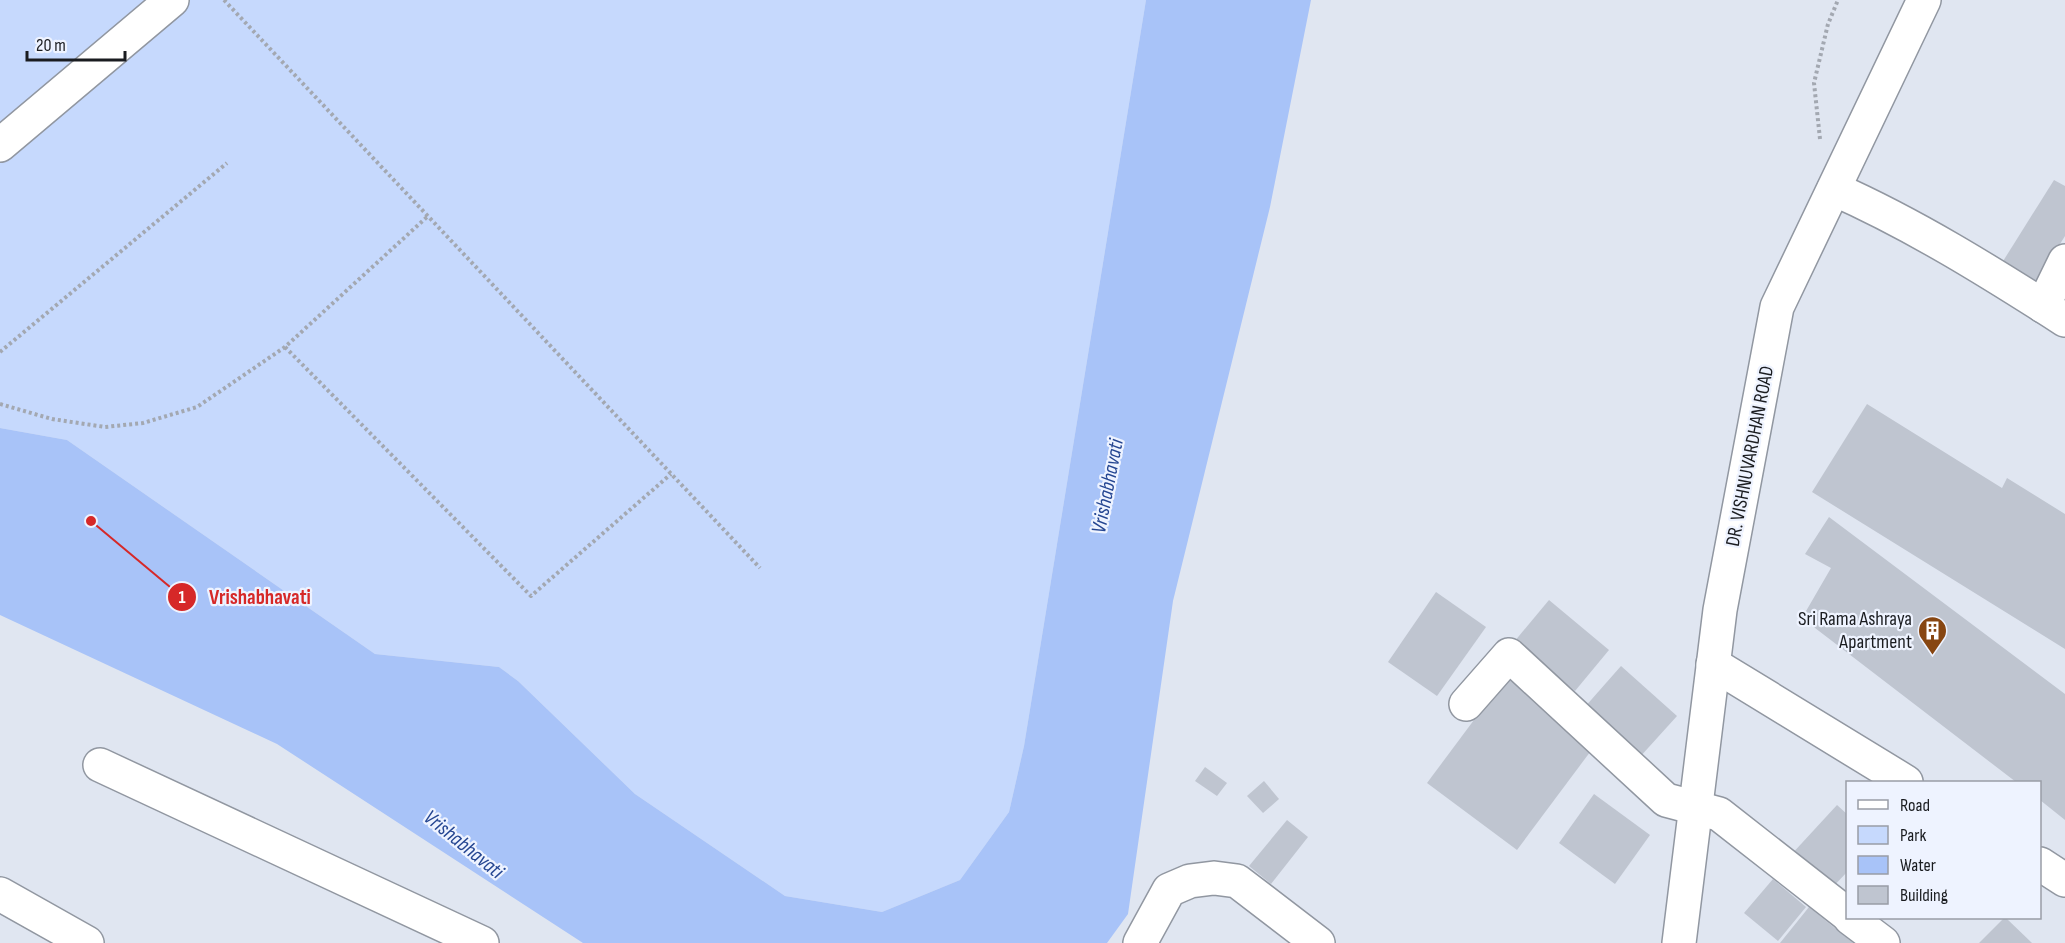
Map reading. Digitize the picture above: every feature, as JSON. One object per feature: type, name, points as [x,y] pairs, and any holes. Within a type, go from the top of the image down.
[{"type":"street","points":[[0,145],[172,0]]},
{"type":"street","name":"DR. VISHNUVARDHAN ROAD","points":[[1679,943],[1720,610],[1777,307],[1924,0]]},
{"type":"street","points":[[1834,189],[1875,207],[2054,313],[2065,261]]},
{"type":"street","points":[[1466,704],[1509,655],[1666,800],[1719,814],[1846,914]]},
{"type":"street","points":[[1713,664],[1903,781]]},
{"type":"street","points":[[100,765],[482,943]]},
{"type":"street","points":[[2041,865],[2065,880]]},
{"type":"street","points":[[1140,943],[1169,890],[1190,881],[1214,878],[1238,881],[1318,943]]},
{"type":"street","points":[[0,894],[87,943]]},
{"type":"street","points":[[1853,919],[1883,943]]},
{"type":"path","points":[[224,0],[760,568]]},
{"type":"path","points":[[1834,189],[1820,140],[1814,83],[1828,24],[1838,0]]},
{"type":"path","points":[[0,352],[227,164]]},
{"type":"path","points":[[0,404],[51,419],[105,427],[142,423],[197,407],[285,347],[428,216]]},
{"type":"path","points":[[285,347],[531,597],[670,474]]},
{"type":"green space","points":[[0,0],[1146,0],[1024,746],[1009,812],[960,880],[882,912],[785,896],[635,794],[518,681],[499,667],[375,654],[67,440],[0,428]]},
{"type":"water","name":"Vrishabhavati","points":[[1146,0],[1311,0],[1270,207],[1173,601],[1128,914],[1107,943],[583,943],[277,744],[0,615],[0,428],[67,440],[375,654],[499,667],[518,681],[635,794],[785,896],[882,912],[960,880],[1009,812],[1024,746]]},
{"type":"building","points":[[2054,180],[2065,186],[2065,236],[2033,287],[2000,266]]},
{"type":"building","points":[[1867,404],[2002,488],[2007,478],[2065,514],[2065,649],[1812,492]]},
{"type":"building","name":"Sri Rama Ashraya Apartment","points":[[1829,517],[2065,694],[2065,820],[2041,801],[2041,781],[2015,781],[1802,618],[1831,568],[1805,554]]},
{"type":"building","points":[[1436,592],[1486,627],[1437,696],[1388,662]]},
{"type":"building","points":[[1549,600],[1609,650],[1575,691],[1514,642]]},
{"type":"building","points":[[1621,666],[1677,716],[1639,758],[1584,708]]},
{"type":"building","points":[[1506,677],[1596,744],[1517,850],[1427,783]]},
{"type":"building","points":[[1205,767],[1227,783],[1217,796],[1195,781]]},
{"type":"building","points":[[1264,781],[1279,799],[1263,813],[1247,796]]},
{"type":"building","points":[[1594,794],[1650,835],[1615,884],[1559,843]]},
{"type":"building","points":[[1837,805],[1846,813],[1846,873],[1828,892],[1790,856]]},
{"type":"building","points":[[1287,820],[1308,837],[1271,884],[1249,866]]},
{"type":"building","points":[[1773,879],[1806,907],[1778,941],[1744,913]]},
{"type":"building","points":[[1809,907],[1853,943],[1780,943]]},
{"type":"building","points":[[2003,919],[2007,919],[2032,943],[1979,943]]},
{"type":"place","name":"Vrishabhavati","points":[[91,521]]},
{"type":"place","name":"Sri Rama Ashraya Apartment","points":[[1933,656]]}]
